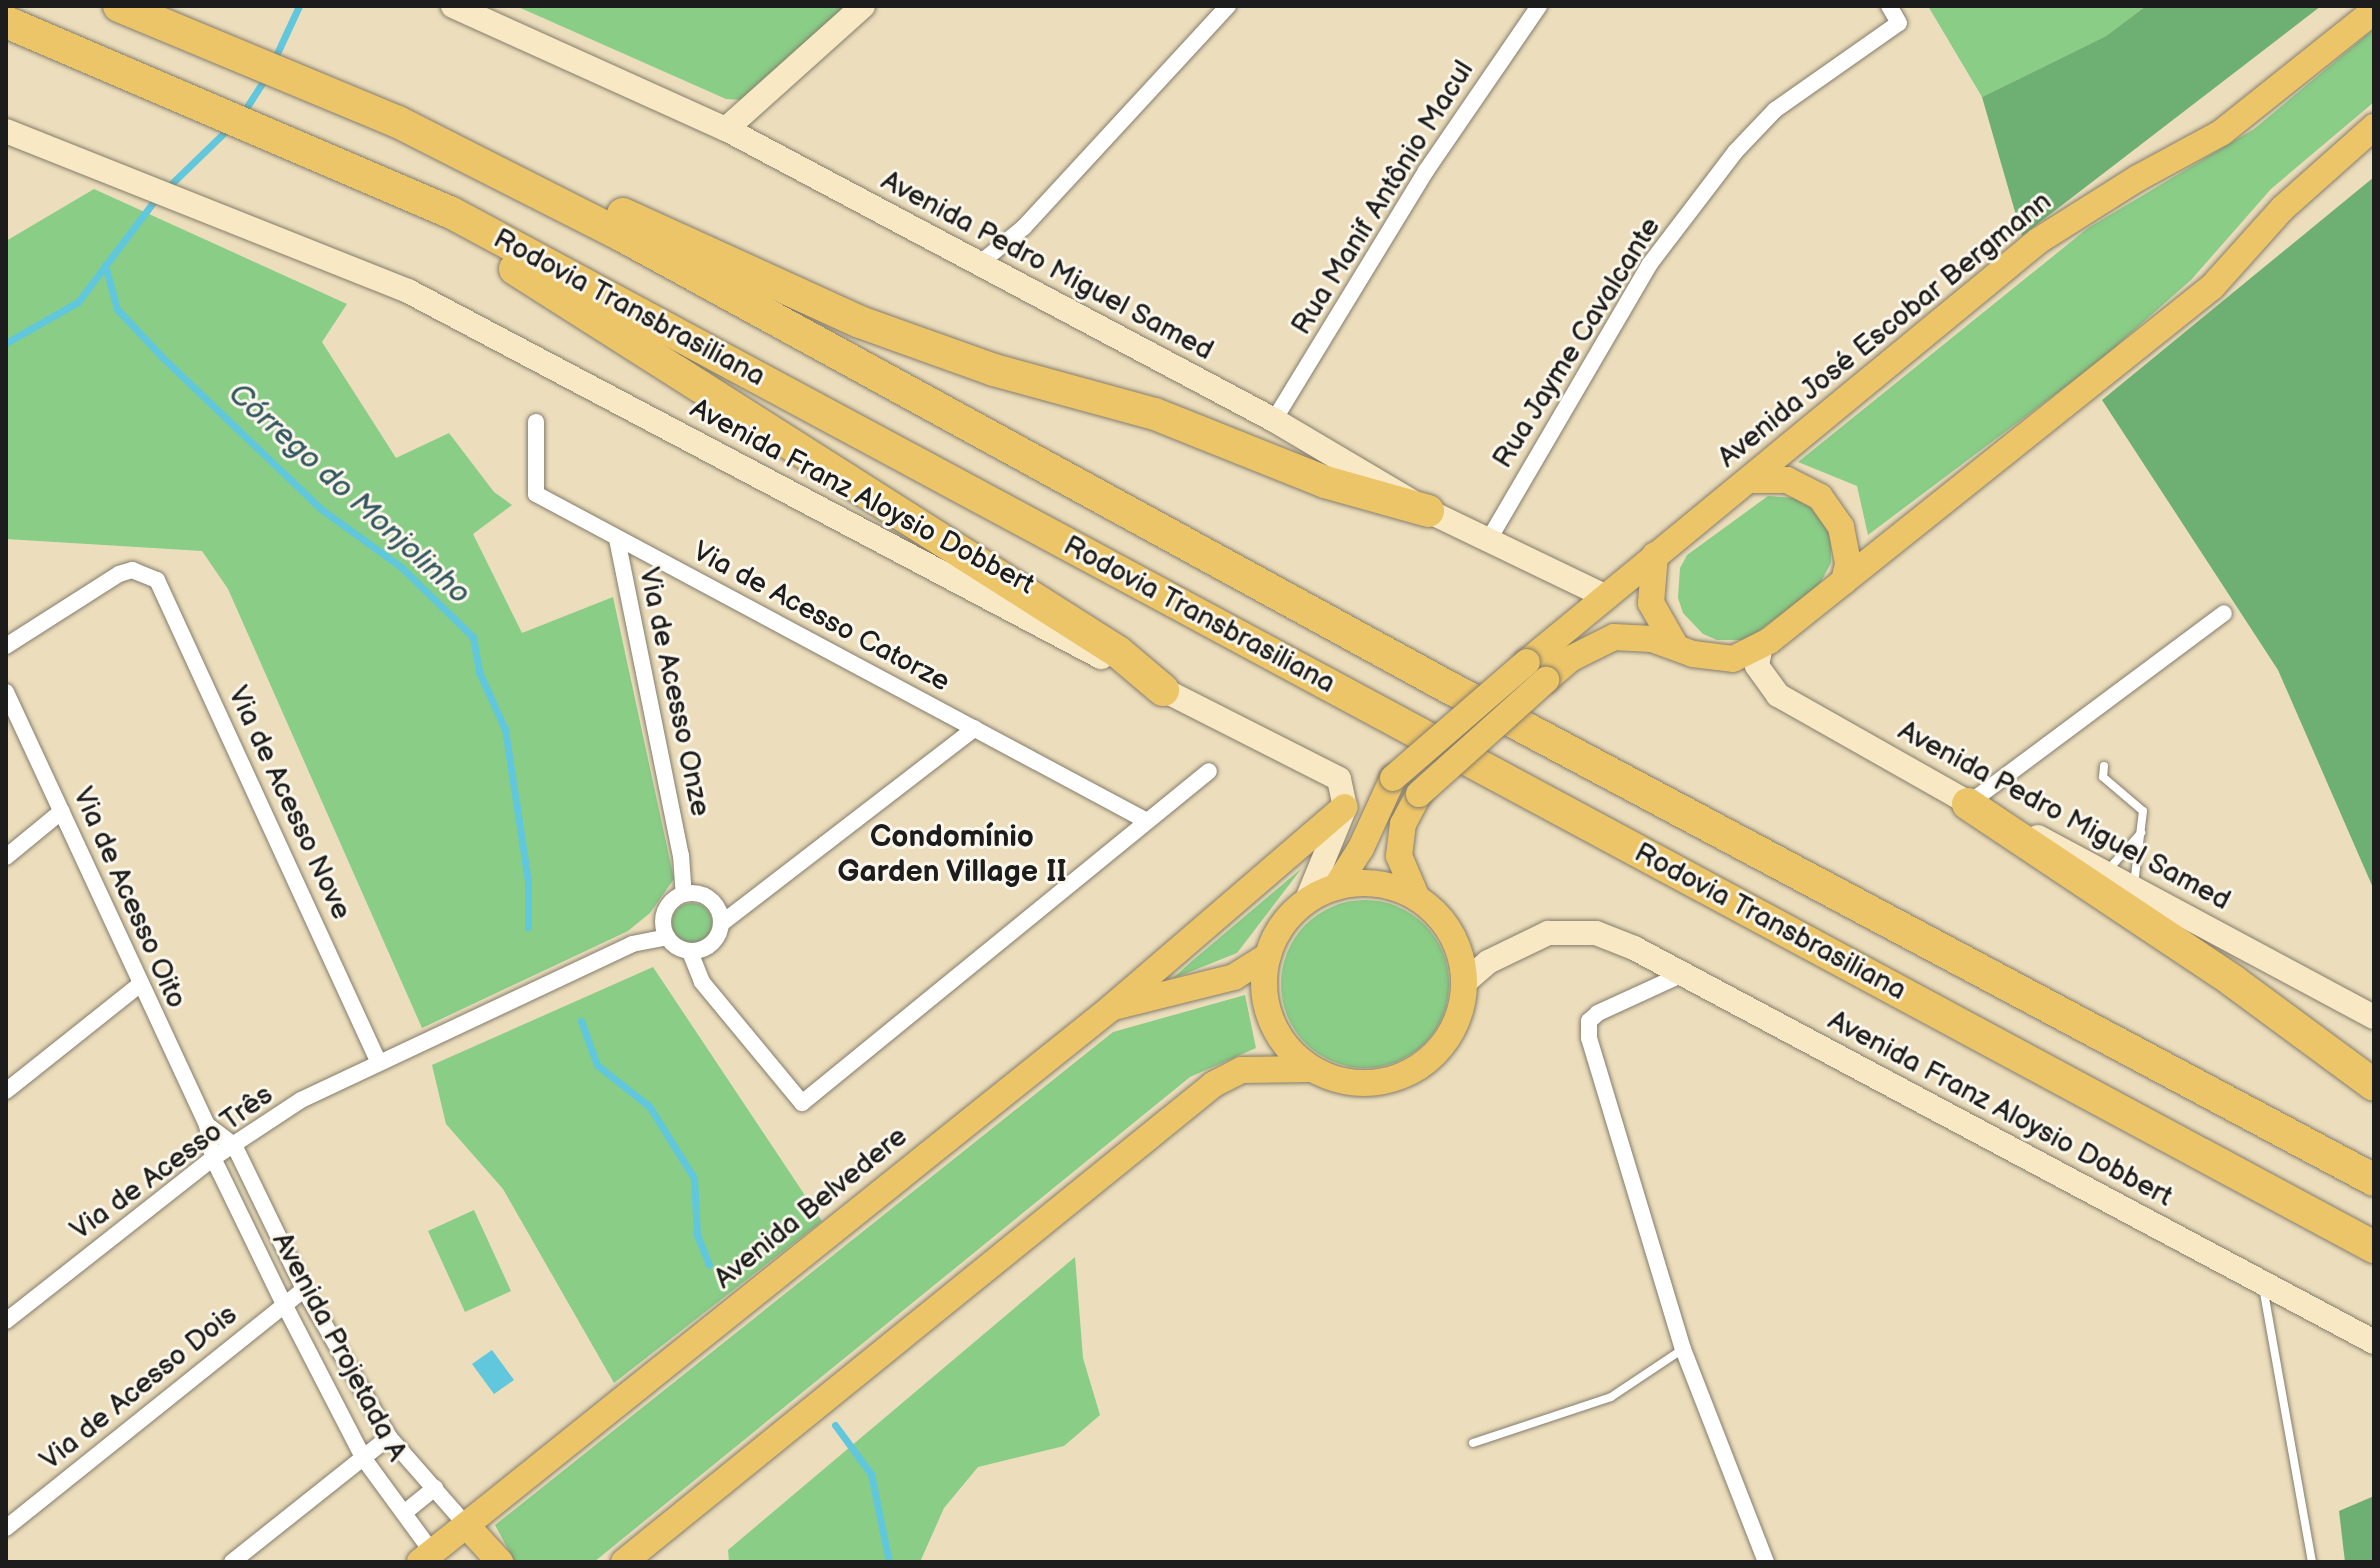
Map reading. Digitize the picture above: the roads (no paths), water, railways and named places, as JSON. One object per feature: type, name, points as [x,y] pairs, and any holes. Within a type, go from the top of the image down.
[{"type":"highway","name":"Rodovia Transbrasiliana","points":[[119,6],[302,81],[455,152],[621,235],[1435,680],[2374,1180]]},
{"type":"highway","name":"Rodovia Transbrasiliana","points":[[6,22],[450,212],[2374,1247]]},
{"type":"highway","points":[[455,152],[525,168],[860,322],[994,370],[1155,414],[1325,482],[1428,511]]},
{"type":"highway","points":[[450,212],[477,243],[507,264],[1118,652],[1163,690]]},
{"type":"highway","points":[[1968,804],[2233,981],[2374,1085]]},
{"type":"main road","name":"Avenida Pedro Miguel Samed","points":[[453,6],[726,129],[1274,420],[1428,511],[1605,596]]},
{"type":"main road","points":[[726,129],[863,6]]},
{"type":"main road","name":"Avenida José Escobar Bergmann","points":[[1536,671],[1605,596],[2038,241],[2138,178],[2221,133],[2374,11]]},
{"type":"main road","points":[[1336,887],[1361,848],[1393,778],[1536,671],[1570,659],[1614,637],[1675,645],[1693,654],[1733,659],[1761,645],[2212,287],[2283,208],[2374,127]]},
{"type":"main road","name":"Avenida Franz Aloysio Dobbert","points":[[6,131],[408,291],[1163,690],[1339,779],[1345,807]]},
{"type":"main road","points":[[1750,480],[1787,480],[1820,497],[1837,519],[1846,545],[1844,582]]},
{"type":"main road","points":[[1655,555],[1651,603],[1675,645]]},
{"type":"main road","name":"Avenida Pedro Miguel Samed","points":[[1761,645],[1757,666],[1778,695],[1968,804],[2108,870],[2374,1017]]},
{"type":"main road","points":[[624,1562],[1214,1084],[1242,1070],[1312,1069],[1368,1083],[1421,1065],[1448,1037],[1464,983],[1451,934],[1417,898],[1399,856],[1403,824],[1419,794],[1536,671]]},
{"type":"main road","points":[[1306,902],[1345,807]]},
{"type":"main road","points":[[1111,1008],[1345,807]]},
{"type":"main road","points":[[1312,1069],[1275,1029],[1265,993],[1268,956],[1283,926],[1306,902],[1336,887],[1378,884],[1417,898]]},
{"type":"main road","name":"Avenida Franz Aloysio Dobbert","points":[[1464,983],[1488,962],[1548,933],[1596,933],[1683,974],[2374,1342]]},
{"type":"main road","name":"Avenida Belvedere","points":[[426,1557],[1111,1008],[1191,992],[1234,977],[1268,956]]},
{"type":"main road","points":[[467,1526],[500,1562]]},
{"type":"street","points":[[979,264],[1024,227],[1228,6]]},
{"type":"street","name":"Rua Manif Antônio Macul","points":[[1274,420],[1426,171],[1539,6]]},
{"type":"street","name":"Rua Jayme Cavalcante","points":[[1488,541],[1649,265],[1735,152],[1775,110],[1899,23],[1889,6]]},
{"type":"street","name":"Via de Acesso Catorze","points":[[536,422],[536,494],[1145,820]]},
{"type":"street","name":"Via de Acesso Onze","points":[[617,539],[681,855],[692,894]]},
{"type":"street","name":"Via de Acesso Nove","points":[[6,646],[119,574],[145,572],[164,592],[378,1061]]},
{"type":"street","points":[[1968,804],[2224,613]]},
{"type":"street","name":"Via de Acesso Oito","points":[[6,692],[138,986],[207,1125],[213,1158]]},
{"type":"street","points":[[720,915],[753,899],[975,728]]},
{"type":"street","points":[[698,950],[702,982],[802,1103],[1145,820],[1209,771]]},
{"type":"street","points":[[6,857],[62,811]]},
{"type":"street","points":[[632,944],[663,919],[670,903],[692,894],[720,915]]},
{"type":"street","points":[[698,950],[718,938],[720,915]]},
{"type":"street","points":[[663,919],[667,937]]},
{"type":"street","points":[[632,944],[667,937],[698,950]]},
{"type":"street","name":"Via de Acesso Três","points":[[6,1321],[213,1158],[301,1100],[378,1061],[632,944]]},
{"type":"street","points":[[1683,974],[1598,1013],[1589,1021],[1589,1038],[1683,1349],[1766,1562]]},
{"type":"street","points":[[6,1091],[138,986]]},
{"type":"street","name":"Via de Acesso Oito","points":[[207,1125],[234,1145]]},
{"type":"street","name":"Avenida Projetada A","points":[[234,1145],[304,1289],[389,1437],[467,1526]]},
{"type":"street","name":"Avenida Projetada A","points":[[213,1158],[364,1459],[404,1513],[426,1557]]},
{"type":"street","name":"Via de Acesso Dois","points":[[6,1528],[304,1289]]},
{"type":"street","points":[[232,1562],[389,1437]]},
{"type":"street","points":[[404,1513],[435,1488]]},
{"type":"lane","points":[[2104,766],[2103,777],[2143,811],[2134,884]]},
{"type":"lane","points":[[2108,870],[2141,833]]},
{"type":"lane","points":[[2262,1282],[2312,1562]]},
{"type":"lane","points":[[1473,1443],[1611,1397],[1683,1349]]},
{"type":"water","points":[[492,1350],[514,1380],[494,1394],[472,1364]]},
{"type":"waterway","points":[[273,62],[299,6]]},
{"type":"waterway","points":[[243,113],[266,77]]},
{"type":"waterway","points":[[166,189],[229,128]]},
{"type":"waterway","points":[[6,343],[78,302],[157,197]]},
{"type":"waterway","name":"Córrego do Monjolinho","points":[[105,265],[117,309],[162,357],[321,509],[401,567],[473,637],[479,672],[505,729],[528,881],[528,927]]},
{"type":"waterway","name":"Córrego do Monjolinho","points":[[581,1021],[597,1065],[649,1106],[694,1178],[697,1235],[709,1265]]},
{"type":"waterway","name":"Córrego do Monjolinho","points":[[835,1425],[871,1474],[889,1562]]},
{"type":"district","name":"Condomínio Garden Village II","points":[[952,854]]}]
